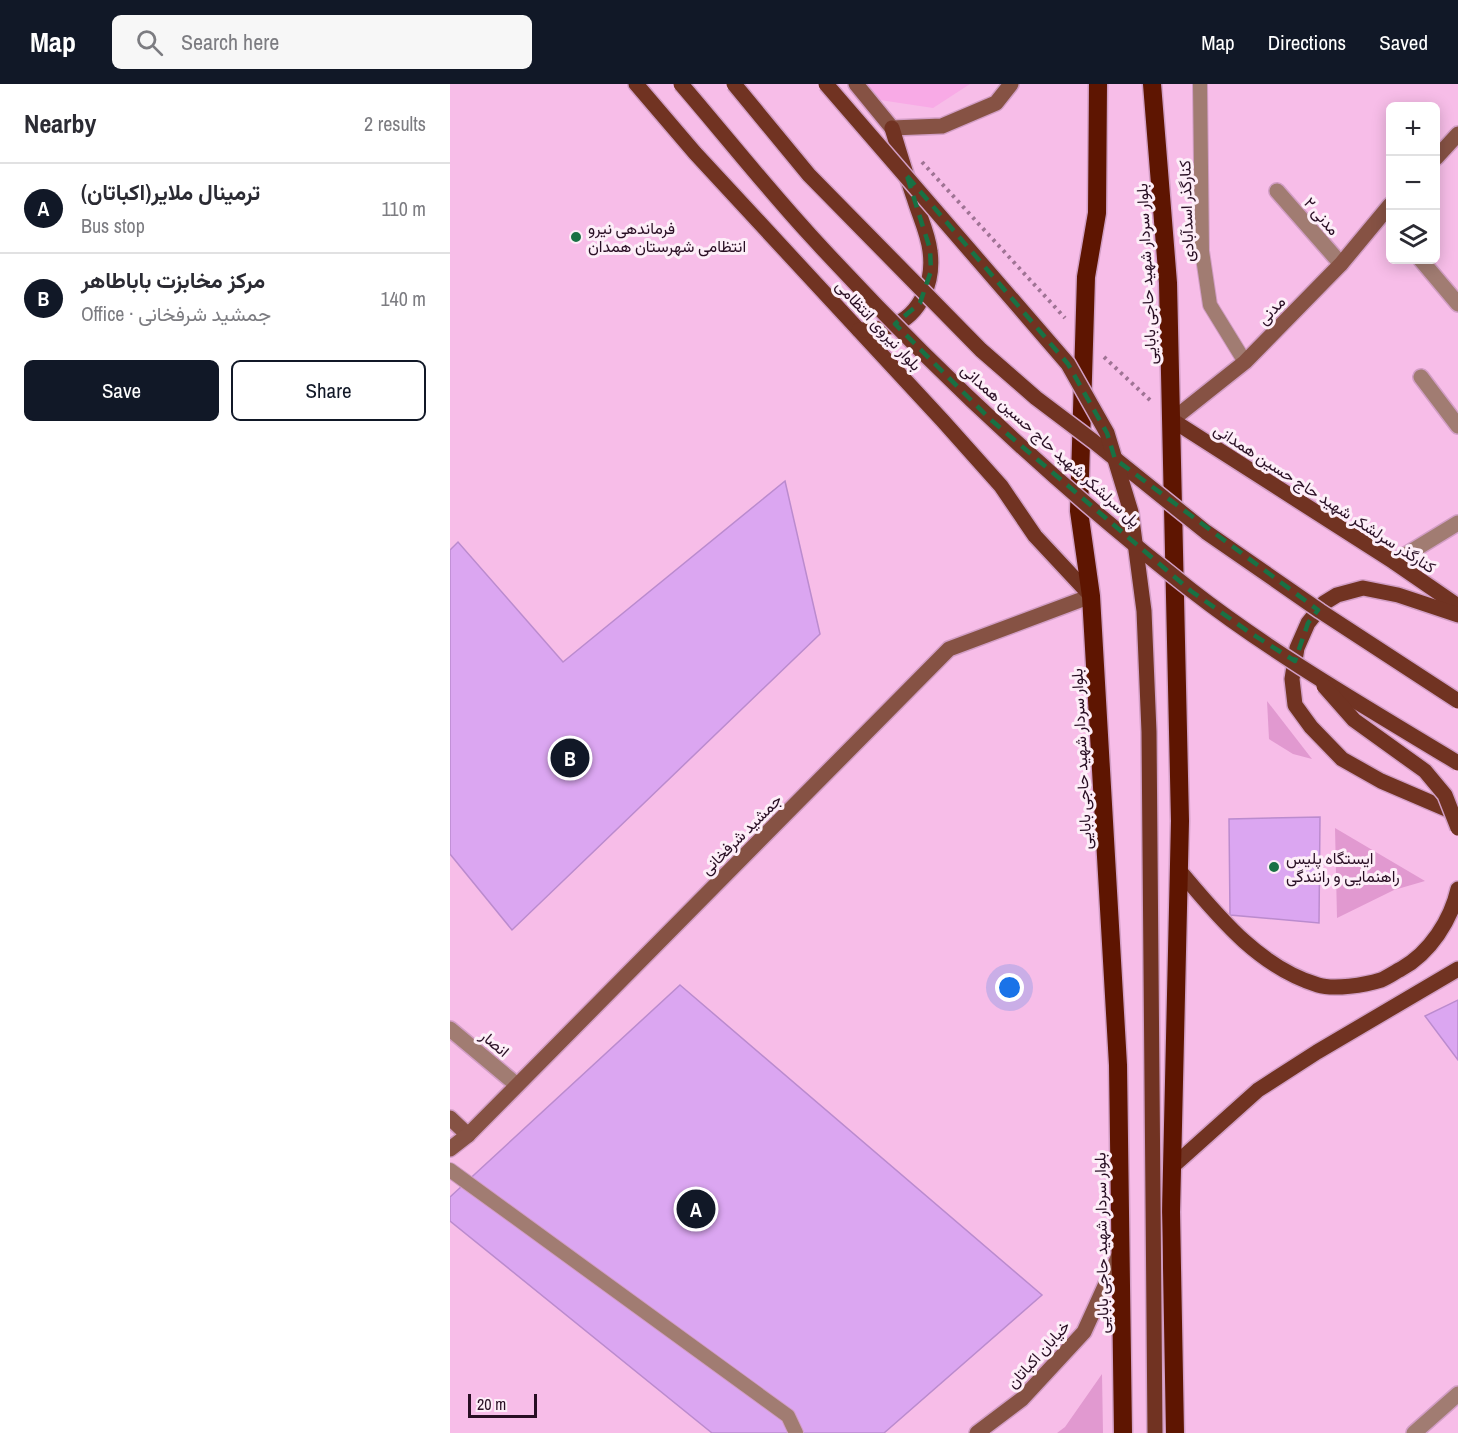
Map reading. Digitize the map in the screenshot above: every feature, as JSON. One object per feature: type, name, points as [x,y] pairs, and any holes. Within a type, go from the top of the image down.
[{"type":"highway","name":"بلوار سردار شهید حاجی بابایی","points":[[1098,84],[1097,213],[1086,277],[1079,511],[1091,596],[1118,1065],[1123,1433]]},
{"type":"highway","name":"بلوار سردار شهید حاجی بابایی","points":[[1152,84],[1168,283],[1180,821],[1171,1212],[1175,1433]]},
{"type":"main road","name":"بلوار نیروی انتظامی","points":[[636,84],[695,153],[1001,486],[1035,536],[1091,596]]},
{"type":"main road","name":"پل سرلشکر شهید حاج حسین همدانی","points":[[681,84],[809,234],[990,419],[1191,591],[1249,632],[1458,763]]},
{"type":"main road","name":"پل سرلشکر شهید حاج حسین همدانی","points":[[734,84],[809,175],[981,350],[1036,398],[1094,441],[1206,532],[1320,611],[1458,701]]},
{"type":"main road","points":[[826,84],[1068,364],[1107,433],[1131,512],[1144,611],[1149,732],[1155,1433]]},
{"type":"main road","points":[[856,84],[892,128],[930,249],[931,271],[927,290],[920,303],[905,318],[893,326],[878,330],[860,330]]},
{"type":"main road","points":[[892,128],[942,126],[996,103],[1011,84]]},
{"type":"main road","points":[[1438,156],[1458,134]]},
{"type":"main road","name":"مدنی","points":[[1172,420],[1245,362],[1386,215]]},
{"type":"main road","name":"کنارگذر سرلشکر شهید حاج حسین همدانی","points":[[1172,420],[1394,562],[1458,606]]},
{"type":"main road","points":[[1458,615],[1398,595],[1362,588],[1337,595],[1324,603],[1308,623],[1297,648],[1292,679],[1295,705],[1311,727],[1342,759],[1381,781],[1458,814]]},
{"type":"main road","name":"جمشید شرفخانی","points":[[450,1149],[468,1135],[949,649],[1091,596]]},
{"type":"main road","points":[[1312,672],[1354,720],[1425,771],[1445,795],[1458,828]]},
{"type":"main road","points":[[1179,870],[1232,931],[1259,953],[1293,975],[1320,986],[1352,986],[1382,979],[1408,965],[1427,949],[1444,923],[1458,889]]},
{"type":"main road","points":[[1172,1167],[1258,1090],[1317,1052],[1458,969]]},
{"type":"main road","points":[[450,1118],[468,1135]]},
{"type":"main road","name":"خیابان اکباتان","points":[[977,1433],[1022,1399],[1084,1332],[1121,1251]]},
{"type":"street","name":"مدنی ۲","points":[[1276,191],[1341,264]]},
{"type":"street","points":[[1424,264],[1458,304]]},
{"type":"street","points":[[1421,377],[1458,426]]},
{"type":"street","points":[[1394,562],[1458,523]]},
{"type":"street","name":"انصار","points":[[450,1029],[517,1085]]},
{"type":"street","points":[[1414,1433],[1458,1394]]},
{"type":"lane","name":"کنارگذر اسدآبادی","points":[[1200,84],[1202,251],[1210,305],[1245,362]]},
{"type":"lane","points":[[450,1170],[788,1416],[796,1433]]},
{"type":"path","points":[[915,154],[1083,338],[1172,420]]},
{"type":"highlighted area","points":[[907,176],[1068,364],[1107,433],[1115,459],[1318,610],[1308,623],[1295,661],[1249,632],[1191,591],[990,419],[895,324],[920,303],[931,271],[930,249]]},
{"type":"shaded area","points":[[867,84],[970,84],[933,108],[880,100]]},
{"type":"shaded area","points":[[1267,701],[1312,759],[1293,754],[1269,739]]},
{"type":"shaded area","points":[[1335,828],[1425,881],[1394,890],[1337,918]]},
{"type":"shaded area","points":[[1102,1374],[1103,1433],[1057,1433],[1065,1427]]},
{"type":"building","points":[[785,481],[820,634],[512,930],[450,854],[450,550],[458,542],[563,662]]},
{"type":"building","name":"ایستگاه پلیس راهنمایی و رانندگی","points":[[1320,817],[1319,923],[1230,915],[1229,819]]},
{"type":"building","points":[[680,985],[1042,1295],[884,1433],[712,1433],[450,1221],[450,1197]]},
{"type":"building","points":[[1458,1000],[1458,1060],[1425,1016]]},
{"type":"place","name":"فرماندهی نیرو انتظامی شهرستان همدان","points":[[576,237]]},
{"type":"place","name":"مرکز مخابزت باباطاهر","points":[[570,758]]},
{"type":"place","name":"ایستگاه پلیس راهنمایی و رانندگی","points":[[1274,867]]},
{"type":"place","name":"ترمینال ملایر(اکباتان)","points":[[696,1209]]}]
